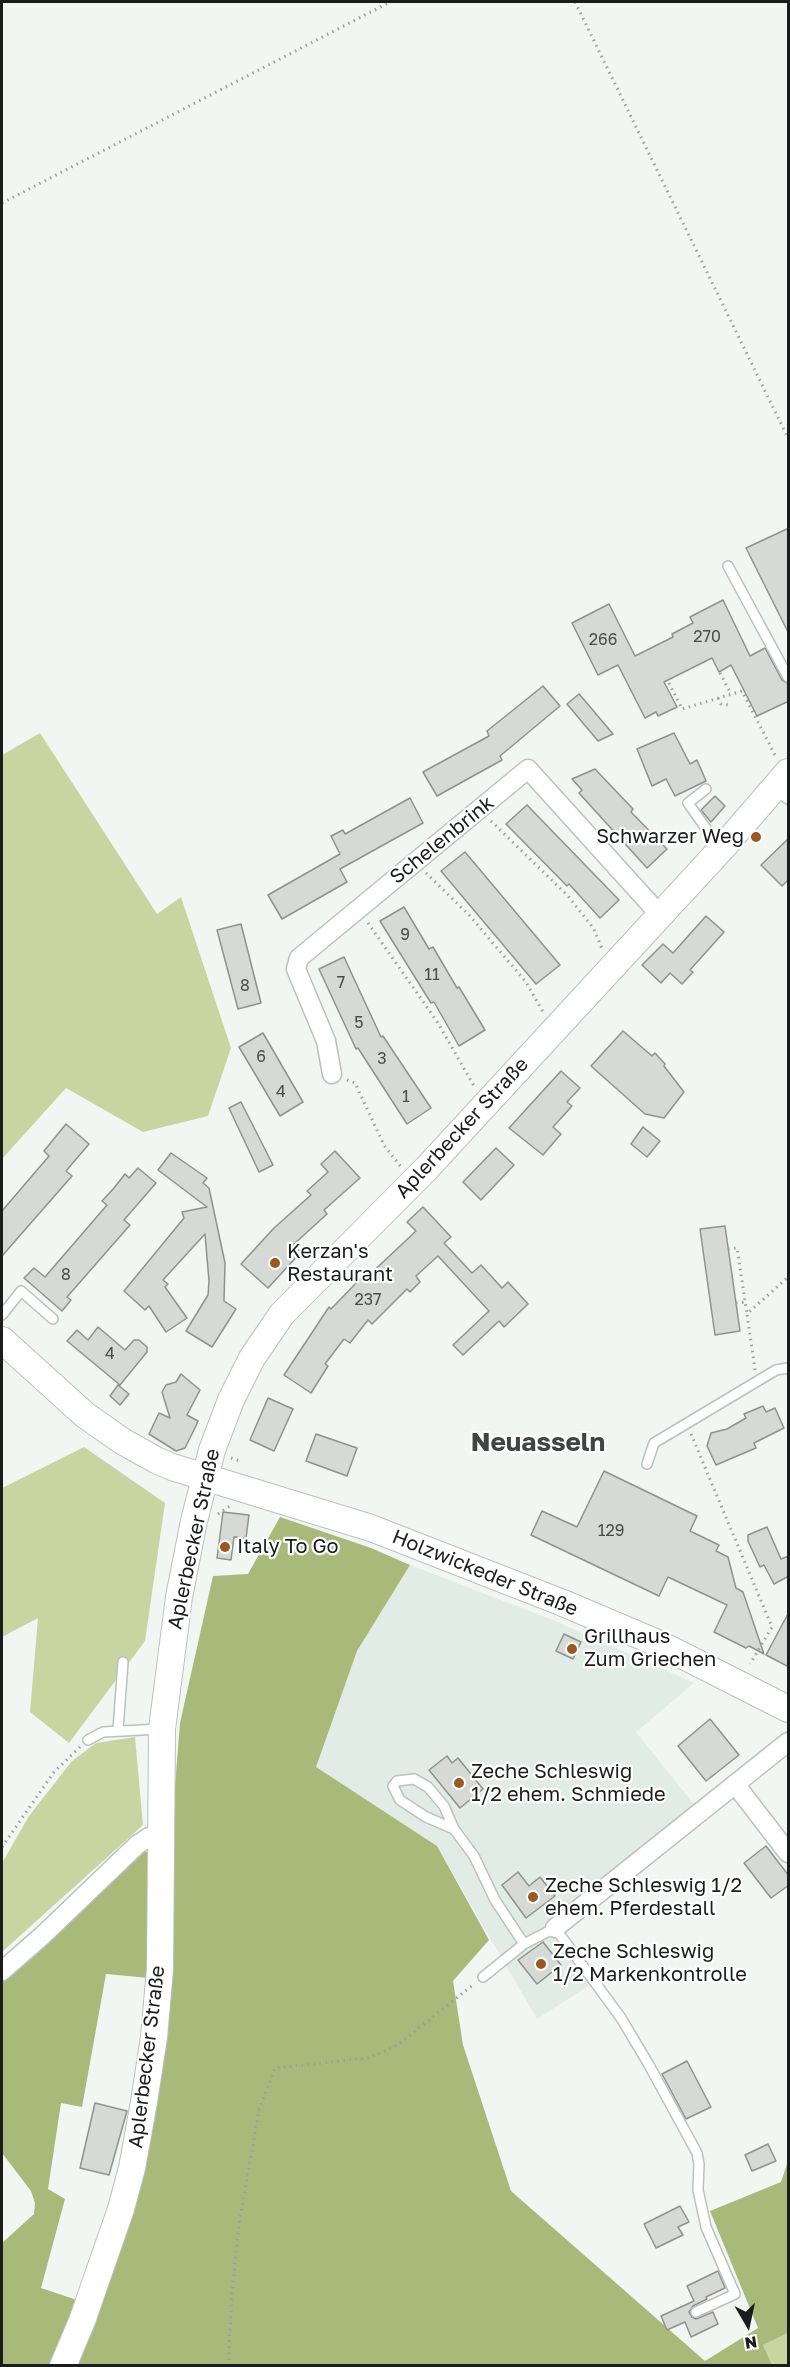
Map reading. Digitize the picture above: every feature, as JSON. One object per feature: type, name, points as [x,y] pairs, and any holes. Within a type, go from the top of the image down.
[{"type":"main road","name":"Aplerbecker Straße","points":[[63,2366],[82,2321],[121,2209],[132,2168],[144,2102],[154,2037],[160,1969],[162,1729],[179,1597],[204,1477],[214,1441],[241,1379],[256,1350],[282,1314],[427,1168],[724,846],[781,779]]},
{"type":"main road","name":"Holzwickeder Straße","points":[[2,1340],[85,1415],[122,1441],[172,1467],[371,1528],[563,1603],[662,1645],[789,1709]]},
{"type":"street","name":"Schelenbrink","points":[[332,1074],[326,1041],[296,969],[299,958],[528,769],[660,915]]},
{"type":"street","points":[[555,1928],[789,1742]]},
{"type":"street","points":[[735,1784],[789,1853]]},
{"type":"street","points":[[2,1971],[137,1845],[149,1837],[161,1838]]},
{"type":"lane","points":[[728,566],[789,677]]},
{"type":"lane","points":[[706,789],[688,803],[710,834],[724,846]]},
{"type":"lane","points":[[2,1315],[21,1291],[53,1319]]},
{"type":"lane","points":[[646,1464],[654,1443],[777,1370],[789,1368]]},
{"type":"lane","points":[[118,1730],[123,1662]]},
{"type":"lane","points":[[88,1740],[103,1732],[162,1729]]},
{"type":"lane","points":[[454,1829],[426,1817],[400,1800],[393,1786],[397,1781],[414,1779],[428,1787],[444,1806],[454,1829],[474,1856],[495,1900],[524,1944]]},
{"type":"lane","points":[[483,1977],[524,1944],[555,1928],[621,2018],[697,2153],[698,2190],[706,2227],[735,2294],[696,2312]]},
{"type":"path","points":[[2,202],[390,2]]},
{"type":"path","points":[[575,2],[789,438]]},
{"type":"path","points":[[720,673],[731,694]]},
{"type":"path","points":[[669,683],[682,709],[742,691],[781,779]]},
{"type":"path","points":[[718,698],[721,704],[729,705]]},
{"type":"path","points":[[480,809],[568,896],[594,929],[603,953]]},
{"type":"path","points":[[414,863],[470,916],[526,982],[545,1017]]},
{"type":"path","points":[[358,910],[438,1023],[477,1091]]},
{"type":"path","points":[[332,1074],[355,1083],[384,1145],[401,1166]]},
{"type":"path","points":[[729,1249],[737,1248],[756,1382]]},
{"type":"path","points":[[747,1314],[789,1277]]},
{"type":"path","points":[[736,1304],[745,1302]]},
{"type":"path","points":[[687,1424],[772,1627],[750,1664]]},
{"type":"path","points":[[2,1847],[54,1772],[88,1740]]},
{"type":"path","points":[[228,2366],[239,2225],[259,2110],[275,2068],[368,2058],[381,2054],[399,2044],[483,1977]]},
{"type":"shaded area","points":[[410,1565],[555,1621],[694,1683],[636,1732],[692,1802],[707,1806],[555,1928],[590,1985],[537,2019],[437,1846],[315,1767],[357,1651]]},
{"type":"green space","points":[[40,733],[157,914],[181,897],[231,1048],[208,1116],[143,1132],[66,1088],[2,1159],[2,755]]},
{"type":"green space","points":[[84,1447],[165,1503],[145,1641],[69,1743],[30,1712],[38,1618],[2,1637],[2,1488]]},
{"type":"green space","points":[[280,1517],[371,1548],[410,1565],[357,1651],[316,1767],[437,1846],[489,1940],[453,1981],[463,2045],[511,2191],[705,2361],[758,2328],[710,2211],[781,2182],[788,2161],[788,2333],[763,2345],[773,2366],[65,2366],[109,2251],[166,1900],[180,1723],[213,1576],[248,1574]]},
{"type":"green space","points":[[135,1737],[143,1825],[2,1952],[2,1863],[29,1816],[72,1761],[96,1743]]},
{"type":"green space","points":[[142,1851],[149,1853],[149,1978],[106,1974],[82,2107],[61,2103],[48,2189],[65,2199],[41,2288],[80,2301],[53,2365],[2,2365],[2,2243],[34,2214],[35,2203],[31,2191],[2,2153],[2,1981]]},
{"type":"green space","points":[[788,2333],[788,2365],[773,2365],[763,2345]]},
{"type":"building","points":[[789,528],[789,634],[746,548]]},
{"type":"building","points":[[723,600],[750,656],[765,648],[782,680],[789,684],[789,701],[757,716],[731,665],[719,672],[712,658],[664,682],[677,707],[658,716],[656,712],[645,718],[618,665],[598,675],[572,623],[609,604],[635,656],[673,637],[672,634],[693,623],[690,617]]},
{"type":"building","points":[[543,686],[560,706],[500,756],[502,760],[437,796],[423,772],[489,736],[487,731]]},
{"type":"building","points":[[579,694],[613,734],[598,741],[567,704]]},
{"type":"building","points":[[674,733],[690,764],[697,760],[706,781],[675,796],[666,779],[652,786],[637,749]]},
{"type":"building","points":[[595,769],[633,809],[631,812],[667,849],[647,868],[579,793],[582,790],[572,779]]},
{"type":"building","points":[[715,796],[725,806],[711,822],[701,810]]},
{"type":"building","points":[[410,798],[423,823],[340,869],[347,882],[282,919],[268,895],[340,854],[331,836],[343,830],[345,834]]},
{"type":"building","points":[[527,805],[619,900],[600,918],[569,884],[567,886],[506,824]]},
{"type":"building","points":[[789,838],[789,879],[782,886],[761,865]]},
{"type":"building","points":[[465,852],[560,965],[536,984],[441,871]]},
{"type":"building","points":[[404,907],[429,949],[433,947],[485,1030],[459,1046],[434,1002],[431,1003],[380,921]]},
{"type":"building","points":[[706,916],[724,932],[690,970],[693,972],[682,984],[670,973],[661,983],[642,965],[663,944],[673,953]]},
{"type":"building","points":[[241,924],[261,1003],[238,1009],[217,930]]},
{"type":"building","points":[[344,957],[381,1037],[383,1036],[431,1108],[407,1124],[358,1048],[356,1049],[319,969]]},
{"type":"building","points":[[623,1031],[652,1056],[655,1053],[684,1092],[664,1118],[645,1114],[591,1066]]},
{"type":"building","points":[[263,1033],[303,1102],[280,1116],[239,1047]]},
{"type":"building","points":[[561,1071],[580,1088],[567,1102],[572,1106],[553,1127],[561,1134],[543,1155],[509,1128]]},
{"type":"building","points":[[241,1102],[273,1165],[259,1172],[229,1108]]},
{"type":"building","points":[[66,1124],[89,1144],[66,1171],[72,1176],[2,1256],[2,1211],[49,1156],[44,1151]]},
{"type":"building","points":[[643,1127],[660,1141],[647,1157],[631,1144]]},
{"type":"building","points":[[496,1148],[514,1165],[481,1200],[463,1182]]},
{"type":"building","points":[[335,1151],[360,1178],[324,1210],[327,1214],[293,1245],[301,1252],[268,1288],[241,1264],[274,1228],[311,1195],[307,1191],[328,1172],[321,1164]]},
{"type":"building","points":[[171,1153],[207,1178],[203,1183],[209,1188],[225,1263],[224,1301],[236,1309],[212,1347],[186,1331],[208,1295],[205,1234],[163,1280],[168,1284],[165,1287],[187,1318],[166,1332],[149,1306],[145,1310],[124,1291],[184,1218],[182,1212],[207,1207],[158,1170]]},
{"type":"building","points":[[138,1168],[156,1183],[124,1220],[130,1225],[67,1297],[71,1300],[62,1311],[24,1278],[34,1268],[45,1277],[107,1205],[102,1201],[125,1174],[129,1178]]},
{"type":"building","points":[[423,1207],[451,1237],[444,1243],[472,1273],[481,1265],[502,1288],[508,1282],[528,1304],[504,1327],[499,1321],[463,1355],[453,1345],[489,1311],[438,1256],[416,1276],[420,1282],[410,1292],[407,1289],[372,1324],[368,1320],[350,1343],[344,1339],[325,1364],[328,1366],[311,1393],[284,1375],[329,1307],[331,1309],[363,1276],[366,1278],[416,1231],[407,1222]]},
{"type":"building","points":[[725,1226],[740,1331],[715,1335],[700,1229]]},
{"type":"building","points":[[98,1327],[125,1350],[134,1340],[139,1340],[147,1347],[147,1352],[120,1385],[67,1341],[77,1330],[88,1340]]},
{"type":"building","points":[[181,1374],[200,1390],[187,1415],[198,1421],[185,1448],[176,1451],[149,1434],[159,1413],[170,1418],[162,1392],[166,1385],[176,1382]]},
{"type":"building","points":[[118,1385],[129,1394],[120,1405],[110,1396]]},
{"type":"building","points":[[268,1398],[293,1409],[274,1451],[250,1440]]},
{"type":"building","points":[[763,1406],[766,1412],[775,1408],[784,1428],[754,1443],[756,1448],[716,1465],[707,1446],[711,1433],[727,1429],[746,1418],[744,1414]]},
{"type":"building","points":[[316,1434],[357,1448],[347,1476],[306,1461]]},
{"type":"building","points":[[604,1471],[697,1516],[690,1531],[719,1545],[716,1551],[728,1557],[736,1588],[743,1592],[764,1654],[714,1632],[727,1605],[668,1577],[659,1596],[531,1535],[542,1511],[577,1527]]},
{"type":"building","points":[[223,1512],[249,1515],[246,1538],[234,1537],[231,1560],[217,1558]]},
{"type":"building","points":[[767,1527],[781,1559],[789,1556],[789,1576],[774,1584],[764,1565],[760,1567],[748,1541],[748,1535]]},
{"type":"building","points":[[789,1612],[789,1667],[766,1655]]},
{"type":"building","points":[[564,1634],[581,1642],[573,1659],[556,1651]]},
{"type":"building","points":[[710,1719],[739,1755],[706,1781],[678,1746]]},
{"type":"building","name":"Zeche Schleswig 1/2 ehem. Schmiede","points":[[447,1756],[452,1763],[458,1758],[483,1789],[460,1808],[429,1770]]},
{"type":"building","points":[[766,1846],[789,1876],[789,1885],[771,1898],[744,1863]]},
{"type":"building","name":"Zeche Schleswig 1/2 ehem. Pferdestall","points":[[518,1872],[529,1886],[540,1877],[555,1896],[526,1918],[502,1885]]},
{"type":"building","name":"Zeche Schleswig 1/2 Markenkontrolle","points":[[543,1942],[561,1965],[537,1984],[518,1960]]},
{"type":"building","points":[[687,2061],[711,2107],[686,2119],[662,2074]]},
{"type":"building","points":[[95,2103],[127,2111],[109,2175],[80,2168]]},
{"type":"building","points":[[768,2144],[776,2161],[752,2171],[745,2155]]},
{"type":"building","points":[[680,2206],[689,2222],[678,2227],[683,2235],[656,2248],[644,2224]]},
{"type":"building","points":[[718,2271],[725,2288],[706,2297],[707,2299],[693,2306],[689,2312],[696,2319],[713,2312],[718,2324],[691,2337],[685,2322],[667,2330],[661,2316],[694,2301],[687,2286]]},
{"type":"place","name":"Schwarzer Weg","points":[[756,837]]},
{"type":"place","name":"Kerzan's Restaurant","points":[[275,1263]]},
{"type":"place","name":"Italy To Go","points":[[225,1547]]},
{"type":"place","name":"Grillhaus Zum Griechen","points":[[572,1649]]},
{"type":"place","name":"Zeche Schleswig 1/2 ehem. Schmiede","points":[[459,1783]]},
{"type":"place","name":"Zeche Schleswig 1/2 ehem. Pferdestall","points":[[533,1897]]},
{"type":"place","name":"Zeche Schleswig 1/2 Markenkontrolle","points":[[541,1964]]},
{"type":"district","name":"Neuasseln","points":[[538,1443]]}]
